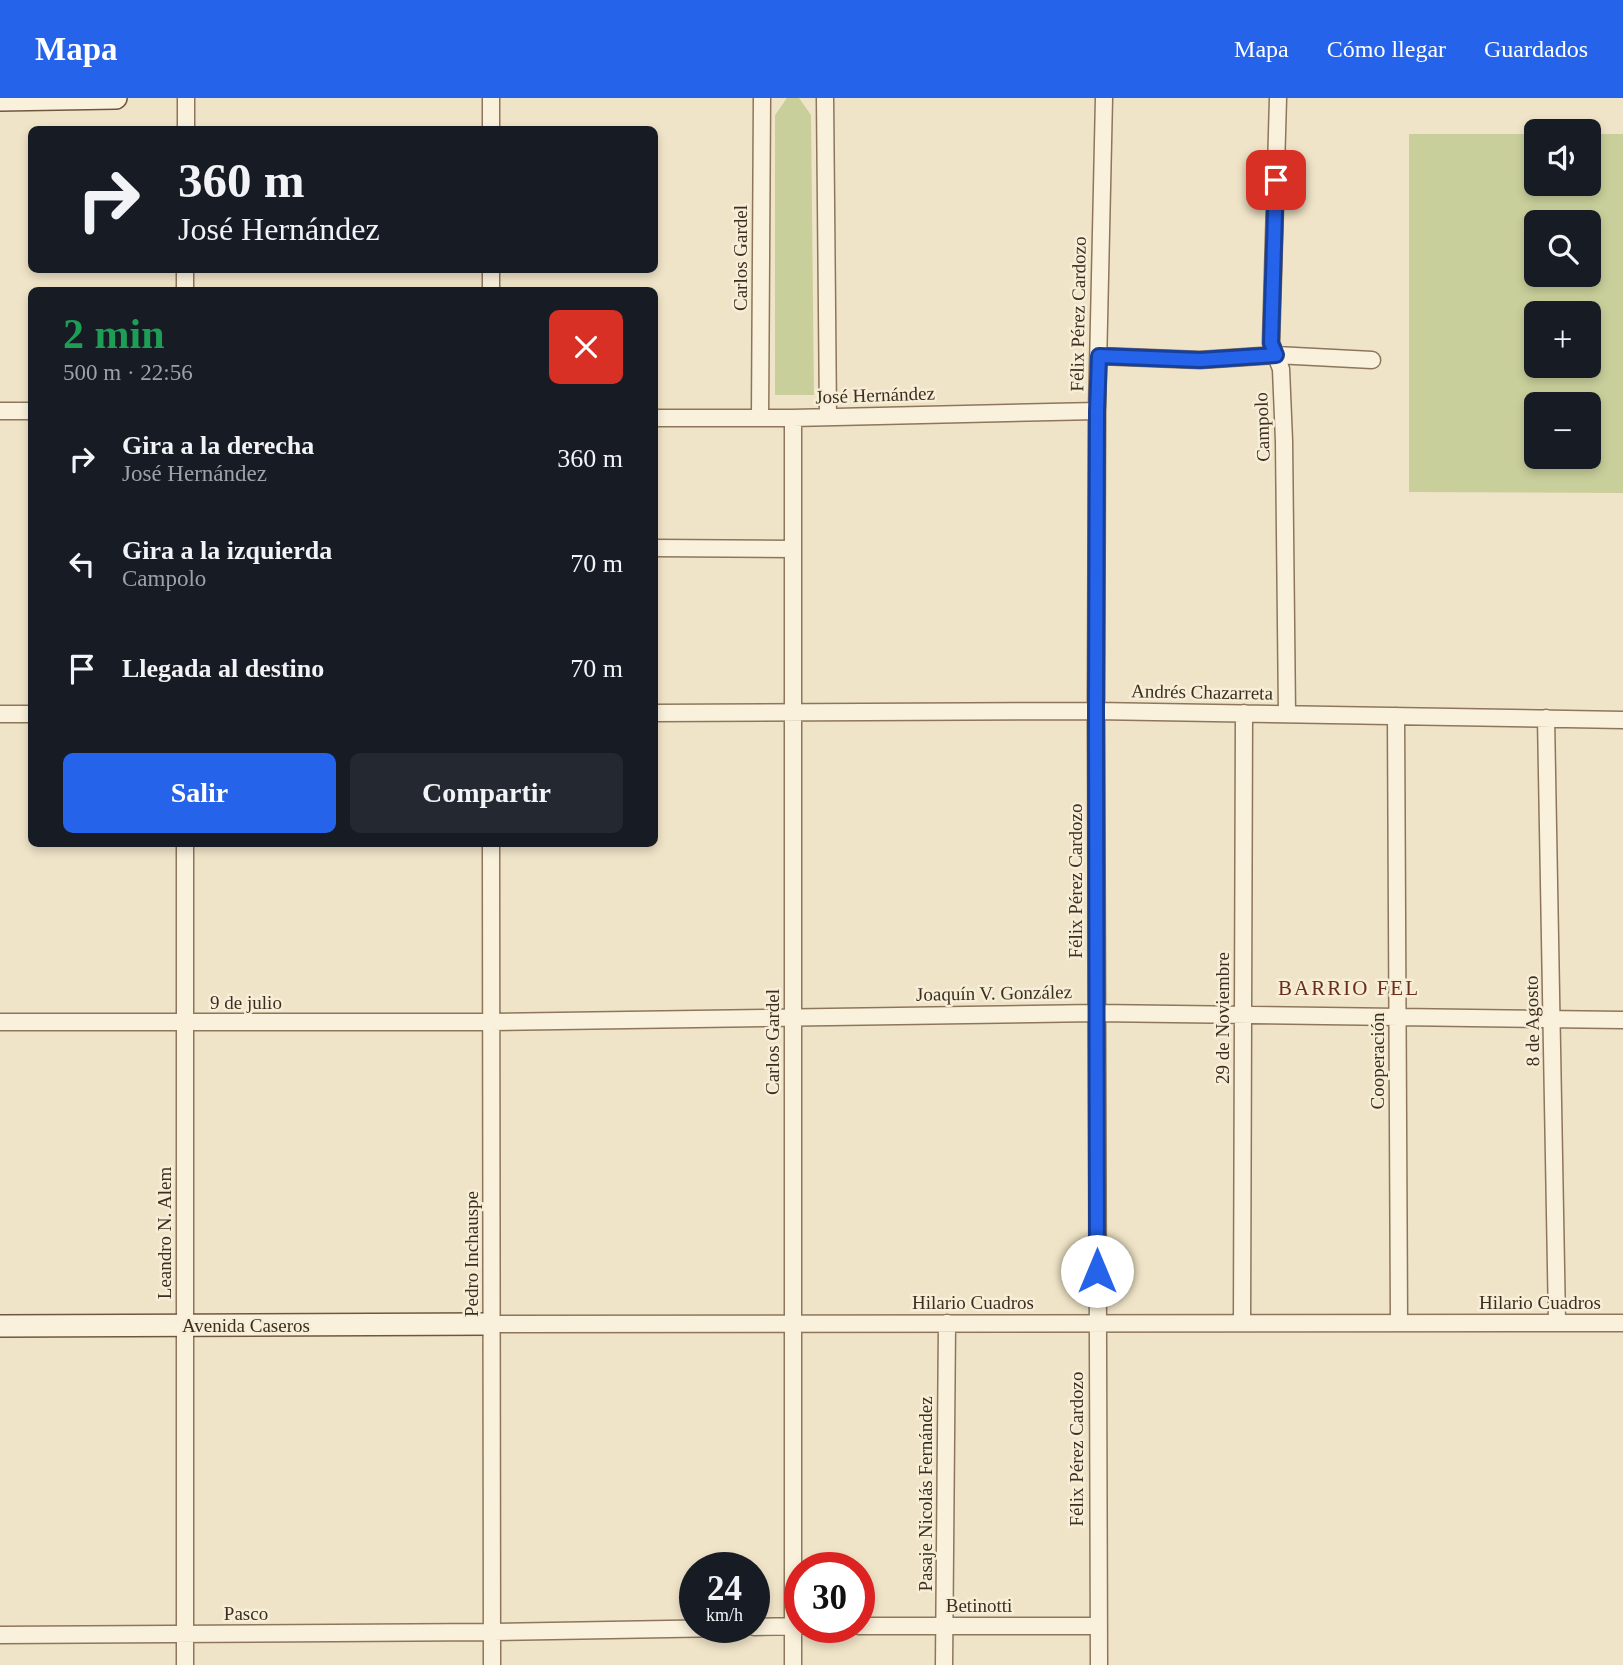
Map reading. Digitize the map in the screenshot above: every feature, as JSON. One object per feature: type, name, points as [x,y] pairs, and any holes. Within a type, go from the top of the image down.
[{"type":"main road","points":[[0,100],[116,98]]},
{"type":"main road","name":"Avenida Caseros","points":[[0,1326],[492,1324]]},
{"type":"street","points":[[186,98],[186,126]]},
{"type":"street","points":[[491,98],[491,126]]},
{"type":"street","name":"Carlos Gardel","points":[[760,418],[762,98]]},
{"type":"street","points":[[825,98],[828,416]]},
{"type":"street","name":"Félix Pérez Cardozo","points":[[1099,1665],[1096,711],[1097,411],[1104,98]]},
{"type":"street","name":"Campolo","points":[[1278,98],[1271,343],[1281,369],[1287,714]]},
{"type":"street","points":[[1099,356],[1200,360],[1276,355],[1372,360]]},
{"type":"street","points":[[0,411],[28,411]]},
{"type":"street","name":"José Hernández","points":[[658,418],[793,418],[1097,411]]},
{"type":"street","name":"Carlos Gardel","points":[[793,418],[795,1552]]},
{"type":"street","points":[[658,548],[793,549]]},
{"type":"street","name":"Andrés Chazarreta","points":[[658,713],[1096,711],[1623,720]]},
{"type":"street","name":"29 de Noviembre","points":[[1242,1323],[1244,713]]},
{"type":"street","points":[[0,714],[28,714]]},
{"type":"street","name":"Cooperación","points":[[1396,716],[1399,1323]]},
{"type":"street","name":"8 de Agosto","points":[[1546,718],[1557,1323]]},
{"type":"street","name":"Leandro N. Alem","points":[[185,847],[185,1665]]},
{"type":"street","name":"Pedro Inchauspe","points":[[491,847],[492,1665]]},
{"type":"street","name":"Joaquín V. González","points":[[491,1022],[1096,1013],[1623,1020]]},
{"type":"street","name":"9 de julio","points":[[0,1022],[491,1022]]},
{"type":"street","name":"Pasaje Nicolás Fernández","points":[[944,1665],[947,1323]]},
{"type":"street","name":"Hilario Cuadros","points":[[492,1324],[1623,1323]]},
{"type":"street","name":"Betinotti","points":[[875,1626],[1098,1626]]},
{"type":"street","points":[[492,1632],[679,1629]]},
{"type":"street","name":"Pasco","points":[[0,1635],[492,1632]]},
{"type":"street","name":"Carlos Gardel","points":[[793,1665],[795,1643]]},
{"type":"green space","points":[[787,98],[799,98],[811,115],[814,395],[775,395],[775,115]]},
{"type":"green space","points":[[1409,134],[1524,134],[1524,196],[1601,196],[1601,134],[1623,134],[1623,493],[1409,492]]},
{"type":"district","name":"BARRIO FEL","points":[[1349,988]]},
{"type":"route","points":[[1097,1271],[1096,711],[1099,356],[1200,360],[1276,355],[1271,343],[1276,180]]}]
